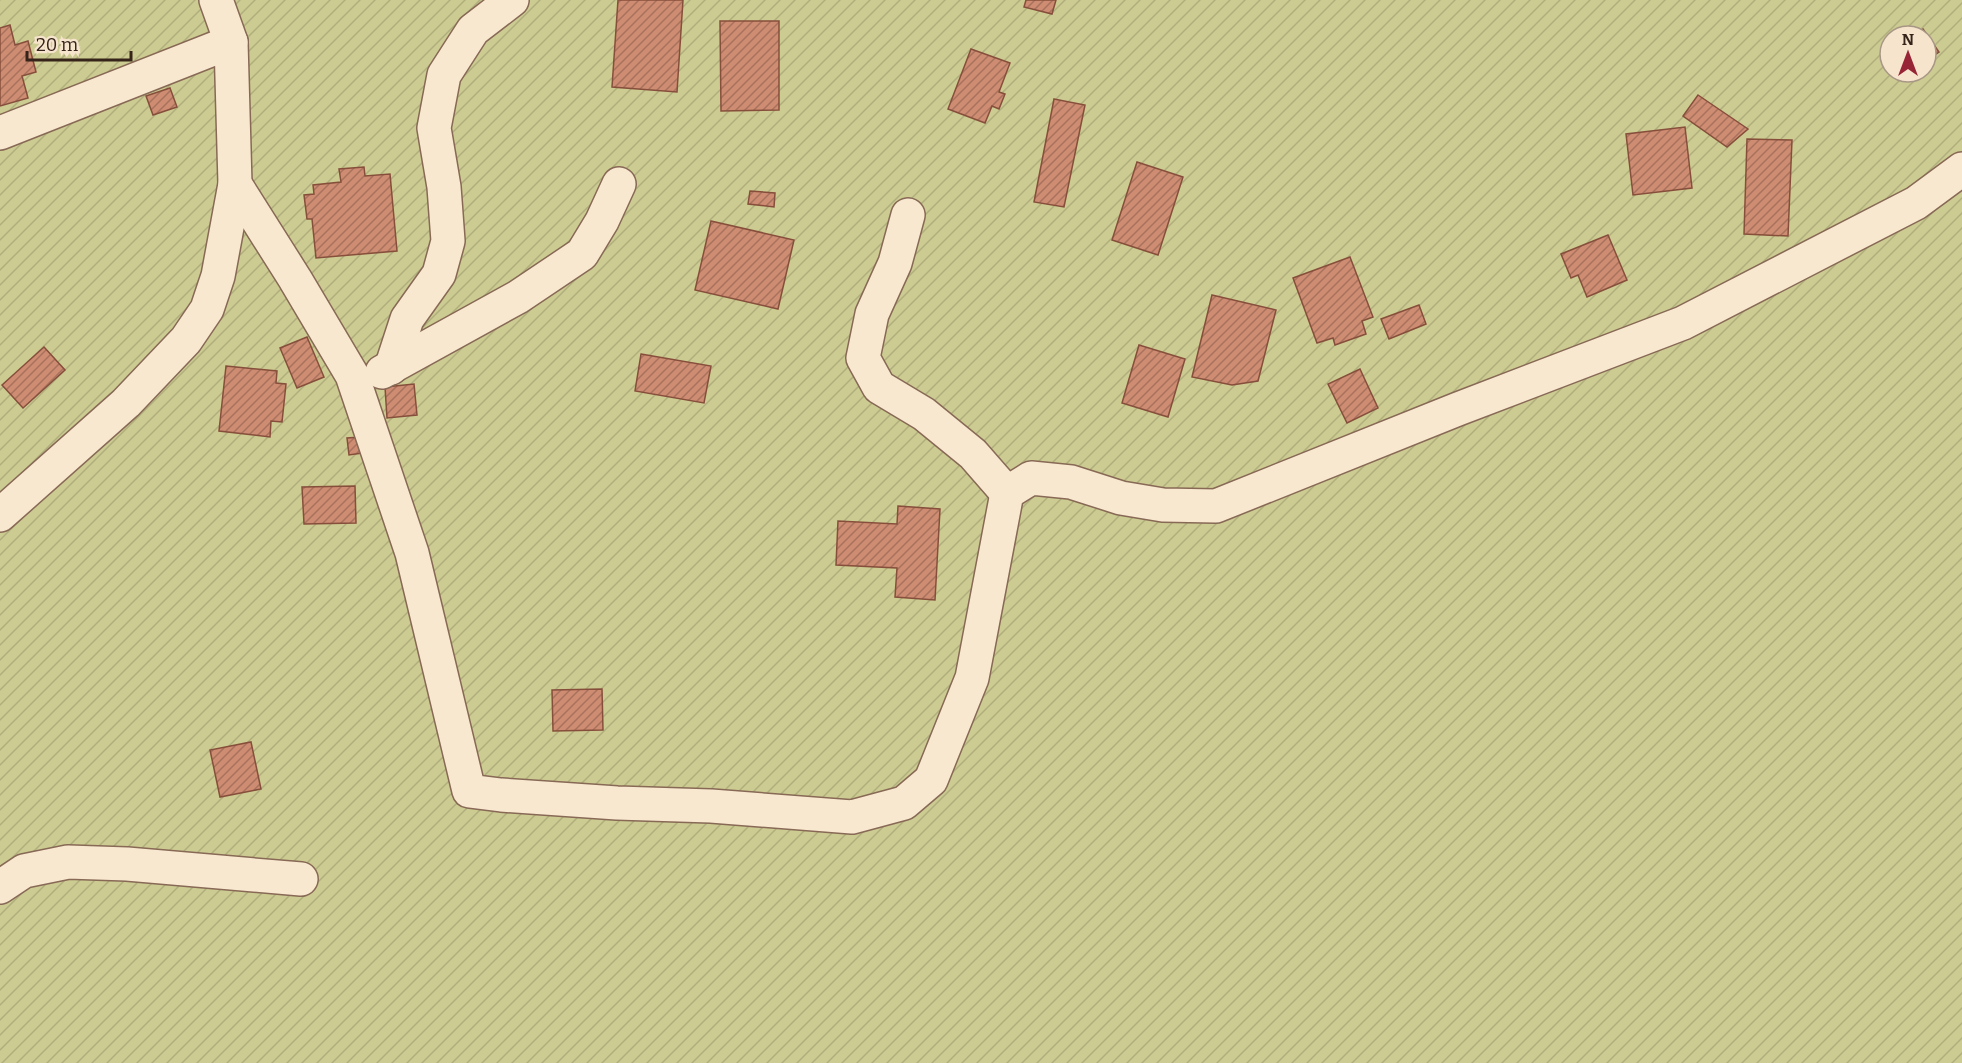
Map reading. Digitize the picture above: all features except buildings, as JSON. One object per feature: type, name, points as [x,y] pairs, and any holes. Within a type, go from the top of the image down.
[{"type":"street","points":[[0,515],[126,403],[186,340],[207,309],[218,276],[235,184],[231,42],[216,0]]},
{"type":"street","points":[[391,368],[406,319],[439,274],[448,241],[444,187],[434,128],[444,75],[473,30],[512,0]]},
{"type":"street","points":[[0,133],[231,42]]},
{"type":"street","points":[[235,184],[295,279],[356,384],[412,553],[469,790],[501,795],[582,801],[711,806],[852,817],[904,803],[931,780],[972,678],[1007,493],[1031,478],[1071,482],[1121,498],[1163,505],[1216,506],[1683,322],[1916,203],[1962,169]]},
{"type":"street","points":[[356,384],[391,368],[518,297],[582,254],[602,221],[619,184]]},
{"type":"street","points":[[908,215],[895,263],[872,314],[863,358],[879,387],[924,414],[973,454],[1007,493]]},
{"type":"street","points":[[0,886],[24,871],[68,862],[127,864],[301,879]]},
{"type":"shaded area","points":[[0,0],[1962,0],[1962,1063],[0,1063]]}]
